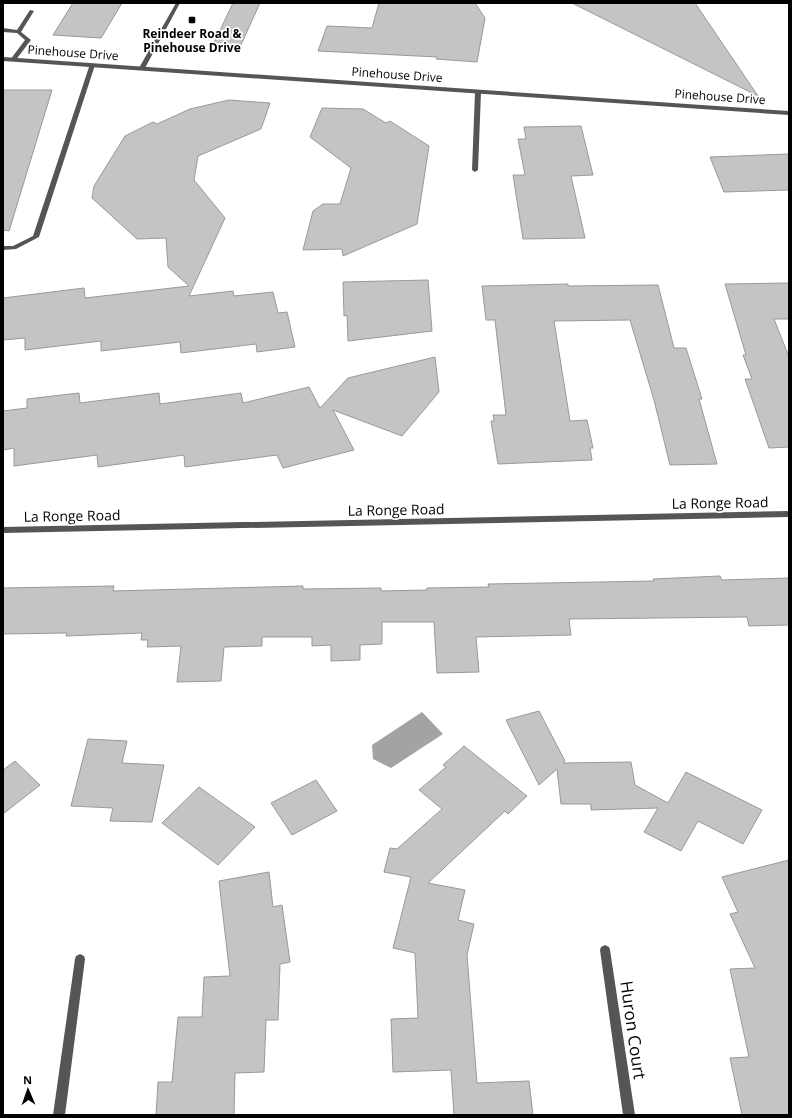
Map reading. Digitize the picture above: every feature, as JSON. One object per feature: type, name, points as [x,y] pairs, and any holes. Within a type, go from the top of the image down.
[{"type":"street","points":[[142,68],[178,3]]},
{"type":"street","points":[[18,32],[32,11]]},
{"type":"street","points":[[3,30],[18,32],[28,40],[14,60]]},
{"type":"street","name":"Pinehouse Drive","points":[[3,59],[789,113]]},
{"type":"street","points":[[3,248],[14,248],[36,237],[92,65]]},
{"type":"street","points":[[475,170],[478,92]]},
{"type":"street","name":"La Ronge Road","points":[[3,530],[789,514]]},
{"type":"street","name":"Huron Court","points":[[605,950],[629,1115]]},
{"type":"street","points":[[59,1115],[80,959]]},
{"type":"shaded area","points":[[422,712],[443,734],[391,768],[373,759],[372,745]]},
{"type":"building","points":[[73,3],[122,3],[101,38],[53,35]]},
{"type":"building","points":[[233,3],[260,3],[240,47],[213,45]]},
{"type":"building","points":[[379,3],[475,3],[485,18],[477,62],[436,59],[437,57],[318,51],[327,26],[372,28]]},
{"type":"building","points":[[572,3],[695,3],[758,96]]},
{"type":"building","points":[[3,90],[52,90],[9,231],[3,230]]},
{"type":"building","points":[[229,100],[270,103],[261,129],[198,156],[194,180],[225,218],[189,296],[233,291],[234,296],[273,292],[278,313],[287,312],[295,347],[257,352],[256,344],[181,353],[180,342],[101,351],[101,341],[25,350],[25,338],[3,340],[3,298],[84,288],[85,298],[189,286],[168,267],[166,238],[137,239],[92,198],[94,186],[125,136],[153,122],[157,124],[190,109]]},
{"type":"building","points":[[322,108],[363,109],[386,123],[390,121],[429,146],[417,224],[343,256],[342,249],[303,250],[313,211],[323,204],[340,204],[351,168],[310,137]]},
{"type":"building","points":[[581,126],[593,175],[571,176],[585,238],[523,239],[513,175],[525,175],[518,139],[526,139],[524,127]]},
{"type":"building","points":[[789,154],[789,190],[724,192],[710,157]]},
{"type":"building","points":[[428,280],[432,331],[348,341],[347,315],[344,316],[343,282]]},
{"type":"building","points":[[789,283],[789,319],[774,319],[789,357],[789,447],[769,448],[745,379],[752,379],[743,355],[746,355],[725,284]]},
{"type":"building","points":[[568,284],[568,286],[658,285],[674,348],[686,348],[702,399],[699,399],[717,464],[670,465],[654,400],[630,320],[554,321],[570,421],[587,420],[593,448],[590,448],[592,460],[498,464],[491,421],[494,421],[493,415],[506,415],[495,320],[486,320],[482,286]]},
{"type":"building","points":[[435,357],[439,392],[402,436],[333,410],[354,450],[283,468],[277,455],[185,467],[184,455],[98,467],[97,455],[14,466],[14,448],[3,450],[3,411],[27,408],[27,399],[79,393],[80,403],[159,393],[160,404],[241,393],[243,403],[309,387],[320,408],[348,378]]},
{"type":"building","points":[[720,576],[722,580],[789,578],[789,625],[749,626],[747,617],[569,619],[571,635],[476,637],[479,672],[437,673],[434,622],[382,622],[382,644],[360,645],[360,660],[331,661],[331,645],[312,646],[312,637],[262,637],[262,646],[224,647],[221,681],[177,682],[181,646],[147,647],[148,640],[141,640],[142,633],[66,636],[67,633],[3,634],[3,588],[114,586],[113,591],[303,586],[303,589],[381,588],[381,591],[427,590],[427,588],[489,587],[488,584],[654,581],[653,579]]},
{"type":"building","points":[[539,711],[565,761],[563,763],[631,762],[635,785],[668,803],[686,772],[762,810],[743,844],[698,821],[681,851],[644,832],[658,808],[591,810],[591,804],[561,804],[557,769],[539,785],[506,720]]},
{"type":"building","points":[[88,739],[127,741],[122,763],[164,765],[152,822],[110,821],[113,808],[71,806]]},
{"type":"building","points":[[464,746],[527,796],[508,814],[505,811],[428,883],[465,890],[458,920],[474,924],[467,955],[477,1083],[529,1081],[533,1115],[454,1115],[451,1070],[393,1072],[391,1019],[418,1018],[415,953],[393,948],[411,877],[384,872],[390,848],[397,849],[442,809],[419,790],[446,767],[443,765]]},
{"type":"building","points":[[15,761],[40,785],[3,814],[3,770]]},
{"type":"building","points":[[316,780],[337,811],[292,835],[271,803]]},
{"type":"building","points":[[199,787],[255,827],[218,865],[162,823]]},
{"type":"building","points":[[789,860],[789,1115],[742,1115],[730,1058],[749,1057],[730,969],[755,968],[730,914],[738,912],[722,877]]},
{"type":"building","points":[[269,872],[273,907],[282,905],[290,962],[280,964],[278,1020],[266,1020],[264,1072],[235,1073],[234,1115],[156,1115],[158,1082],[172,1082],[178,1017],[202,1017],[204,977],[230,976],[219,881]]},
{"type":"place","name":"Reindeer Road & Pinehouse Drive","points":[[192,20]]}]
